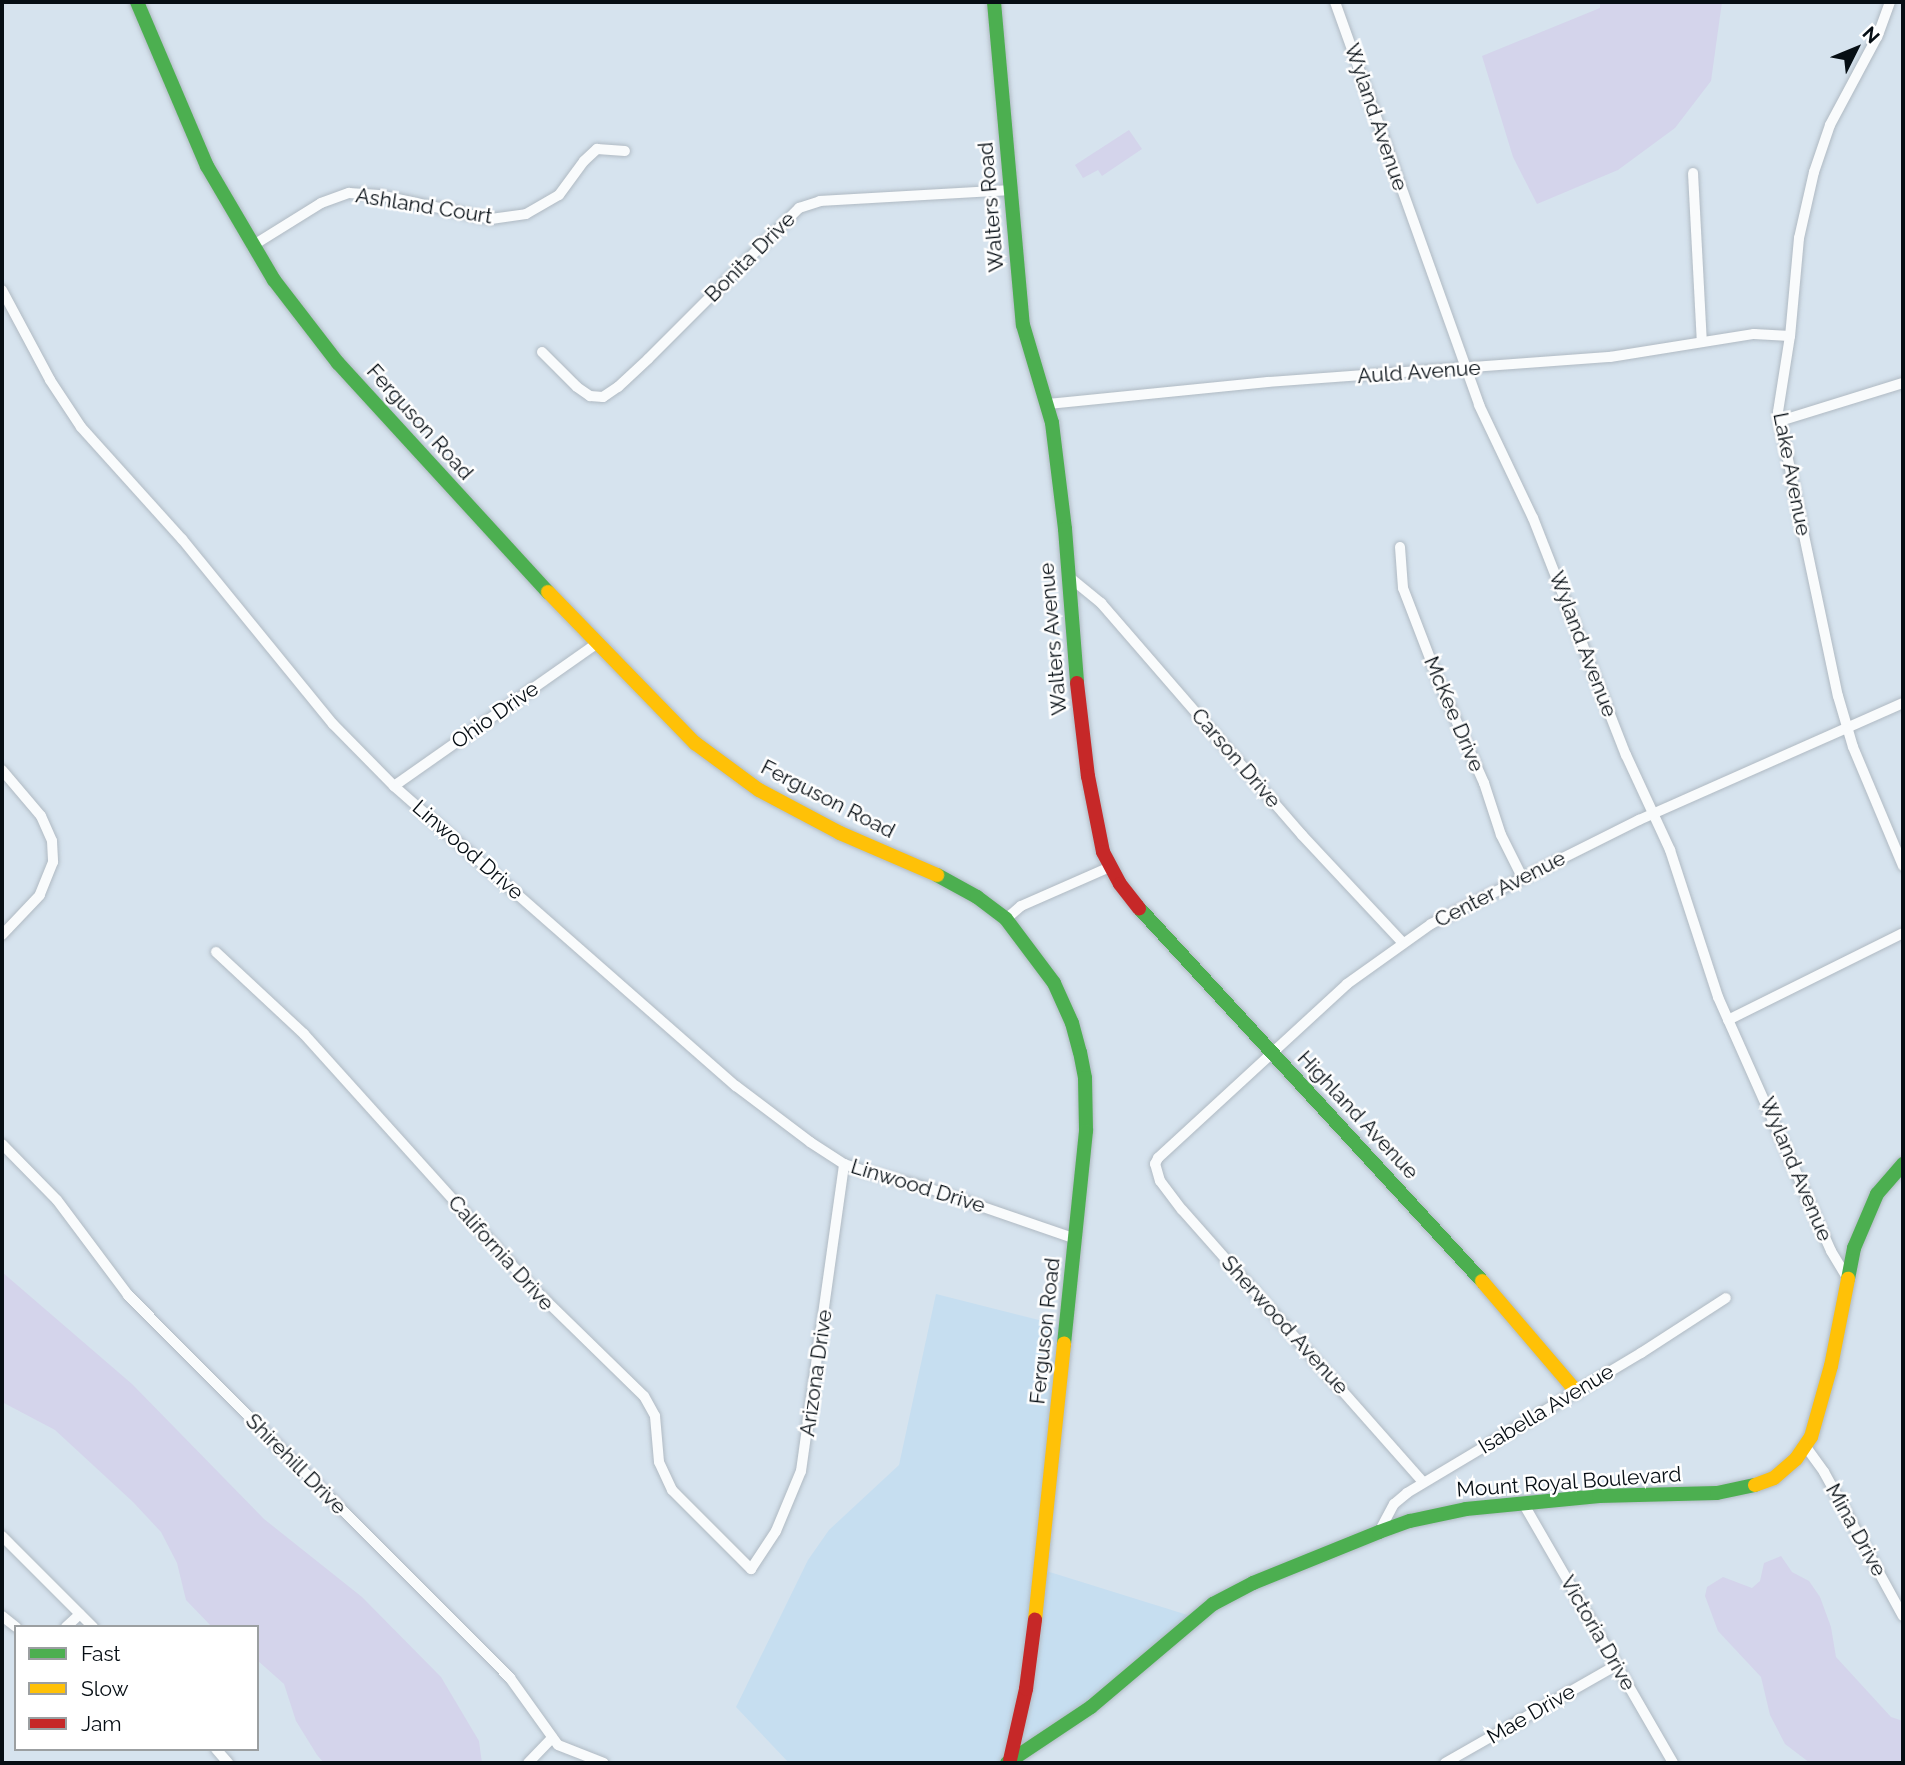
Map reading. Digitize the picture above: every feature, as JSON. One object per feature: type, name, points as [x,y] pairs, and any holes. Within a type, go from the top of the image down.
[{"type":"street","name":"Ferguson Road","points":[[137,2],[188,127],[252,246],[298,313],[338,363],[596,644],[674,724],[738,776],[840,833],[957,885],[1006,919],[1054,983],[1072,1023],[1080,1052],[1085,1078],[1086,1131],[1026,1689],[1008,1762]]},
{"type":"street","name":"Walters Road","points":[[994,2],[1023,325],[1048,404]]},
{"type":"street","name":"Wyland Avenue","points":[[1335,2],[1465,369],[1499,450],[1533,517],[1597,682],[1670,850],[1706,967],[1728,1020],[1831,1251],[1848,1279]]},
{"type":"street","name":"Lake Avenue","points":[[1890,2],[1877,37],[1829,125],[1814,172],[1799,238],[1790,336],[1778,400],[1780,421],[1847,725],[1853,747],[1903,866]]},
{"type":"street","name":"Ashland Court","points":[[252,246],[321,203],[349,193],[379,195],[491,219],[526,214],[559,195],[584,161],[597,149],[625,151]]},
{"type":"street","points":[[1693,173],[1702,342]]},
{"type":"street","name":"Bonita Drive","points":[[542,352],[577,387],[590,396],[603,397],[618,387],[681,327],[799,208],[820,201],[1011,190]]},
{"type":"street","name":"Linwood Drive","points":[[2,290],[50,380],[81,427],[188,547],[333,724],[394,786],[736,1086],[844,1164],[978,1204],[1076,1239]]},
{"type":"street","name":"Auld Avenue","points":[[1048,404],[1268,382],[1610,357],[1767,333],[1790,336]]},
{"type":"street","points":[[1780,421],[1903,383]]},
{"type":"street","name":"Walters Avenue","points":[[1048,404],[1064,517],[1091,802],[1098,836],[1110,867]]},
{"type":"street","name":"McKee Drive","points":[[1400,547],[1403,588],[1439,682],[1484,783],[1501,835],[1522,877]]},
{"type":"street","name":"Carson Drive","points":[[1068,576],[1101,603],[1301,835],[1402,943]]},
{"type":"street","name":"Ohio Drive","points":[[394,786],[596,644]]},
{"type":"street","name":"Center Avenue","points":[[1155,1164],[1169,1144],[1347,984],[1402,943],[1462,906],[1654,813],[1847,725],[1903,703]]},
{"type":"street","points":[[2,769],[41,816],[52,841],[53,862],[40,895],[2,935]]},
{"type":"street","points":[[1006,919],[1021,906],[1110,867]]},
{"type":"street","name":"Highland Avenue","points":[[1110,867],[1142,912],[1498,1298],[1576,1391]]},
{"type":"street","points":[[1728,1020],[1903,933]]},
{"type":"street","name":"California Drive","points":[[216,952],[304,1034],[534,1290],[644,1396],[655,1416],[659,1462],[672,1490],[751,1569]]},
{"type":"street","name":"Shirehill Drive","points":[[2,1144],[57,1200],[128,1295],[510,1678],[552,1738],[565,1749],[604,1763]]},
{"type":"street","name":"Arizona Drive","points":[[751,1569],[776,1531],[801,1471],[844,1164]]},
{"type":"street","name":"Sherwood Avenue","points":[[1155,1164],[1160,1181],[1182,1210],[1423,1482]]},
{"type":"street","name":"Mount Royal Boulevard","points":[[1008,1762],[1091,1707],[1213,1604],[1253,1583],[1379,1532],[1439,1513],[1523,1503],[1741,1490],[1774,1478],[1805,1447],[1822,1407],[1854,1248],[1868,1210],[1901,1170]]},
{"type":"street","name":"Isabella Avenue","points":[[1379,1532],[1394,1504],[1423,1482],[1641,1353],[1726,1298]]},
{"type":"street","name":"Mina Drive","points":[[1805,1447],[1824,1472],[1903,1616]]},
{"type":"street","name":"Victoria Drive","points":[[1523,1503],[1673,1763]]},
{"type":"street","points":[[2,1536],[91,1625]]},
{"type":"street","points":[[68,1625],[80,1614]]},
{"type":"street","name":"Mae Drive","points":[[1446,1763],[1617,1665]]},
{"type":"street","points":[[528,1763],[552,1738]]},
{"type":"shaded area","points":[[1600,2],[1722,2],[1711,81],[1675,128],[1618,170],[1537,204],[1513,157],[1482,56],[1600,8]]},
{"type":"shaded area","points":[[1129,130],[1142,149],[1102,176],[1098,170],[1083,178],[1075,165]]},
{"type":"shaded area","points":[[2,1272],[132,1384],[264,1519],[362,1597],[441,1677],[479,1741],[482,1763],[324,1763],[296,1721],[284,1684],[259,1662],[259,1625],[210,1625],[186,1600],[177,1563],[161,1532],[133,1502],[55,1430],[2,1402]]},
{"type":"shaded area","points":[[936,1294],[1067,1327],[1040,1569],[1194,1617],[1091,1707],[1006,1763],[789,1763],[736,1707],[808,1560],[829,1530],[899,1465]]},
{"type":"shaded area","points":[[1781,1556],[1792,1572],[1809,1581],[1820,1597],[1831,1627],[1836,1657],[1891,1717],[1903,1721],[1903,1763],[1810,1763],[1785,1744],[1770,1715],[1761,1677],[1718,1631],[1705,1596],[1707,1587],[1723,1577],[1752,1588],[1760,1581],[1764,1563]]},
{"type":"traffic: fast","points":[[137,2],[207,166],[274,280],[338,363],[548,592]]},
{"type":"traffic: fast","points":[[994,2],[1023,325],[1052,423],[1065,529],[1077,683]]},
{"type":"traffic: fast","points":[[937,875],[977,897],[1006,919],[1054,983],[1072,1023],[1080,1052],[1085,1078],[1086,1131],[1064,1344]]},
{"type":"traffic: fast","points":[[1139,908],[1482,1281]]},
{"type":"traffic: fast","points":[[1848,1279],[1854,1248],[1877,1194],[1903,1164]]},
{"type":"traffic: fast","points":[[1007,1763],[1091,1707],[1213,1604],[1253,1583],[1379,1532],[1410,1521],[1466,1509],[1599,1496],[1717,1493],[1755,1485]]},
{"type":"traffic: slow","points":[[548,592],[695,743],[759,790],[840,833],[937,875]]},
{"type":"traffic: slow","points":[[1755,1485],[1774,1478],[1796,1459],[1811,1437],[1831,1366],[1848,1279]]},
{"type":"traffic: slow","points":[[1482,1281],[1576,1391]]},
{"type":"traffic: slow","points":[[1035,1620],[1064,1344]]},
{"type":"traffic: jam","points":[[1077,683],[1088,776],[1103,852],[1120,884],[1139,908]]},
{"type":"traffic: jam","points":[[1010,1760],[1026,1689],[1035,1620]]}]
